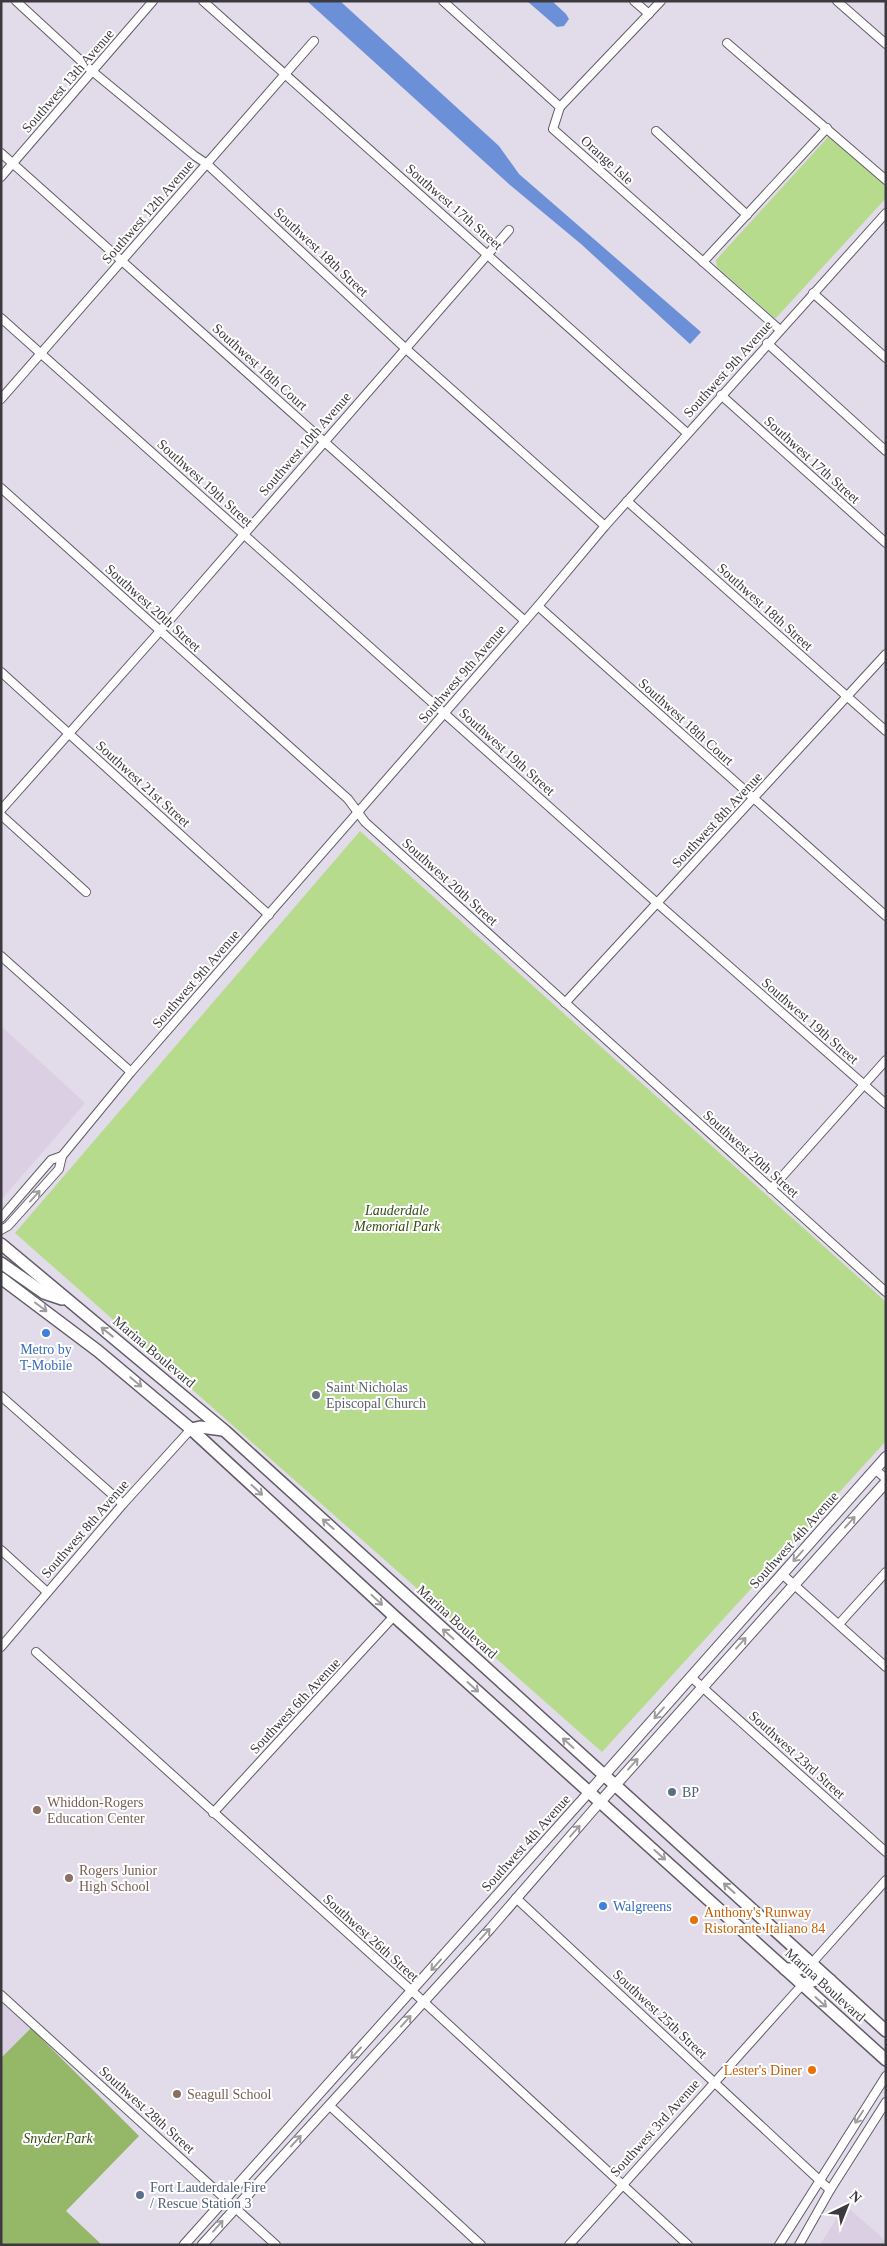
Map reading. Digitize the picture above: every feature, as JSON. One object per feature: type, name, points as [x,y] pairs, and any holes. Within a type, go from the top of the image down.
[{"type":"main road","name":"Marina Boulevard","points":[[1,1244],[224,1430],[886,2031]]},
{"type":"main road","points":[[1,1263],[44,1293],[66,1300]]},
{"type":"main road","name":"Marina Boulevard","points":[[1,1278],[98,1351],[191,1429],[394,1616],[886,2060]]},
{"type":"main road","points":[[191,1429],[200,1427],[224,1430]]},
{"type":"main road","name":"Southwest 4th Avenue","points":[[590,1791],[886,1457]]},
{"type":"main road","name":"Southwest 4th Avenue","points":[[601,1801],[886,1480]]},
{"type":"main road","points":[[785,1969],[799,1969],[812,1963]]},
{"type":"main road","points":[[802,1985],[815,1980],[830,1980]]},
{"type":"street","name":"Southwest 18th Street","points":[[16,1],[92,71],[207,164],[405,348],[605,526]]},
{"type":"street","name":"Southwest 13th Avenue","points":[[1,176],[153,1]]},
{"type":"street","name":"Southwest 17th Street","points":[[203,1],[687,433]]},
{"type":"street","points":[[443,1],[560,107],[661,1]]},
{"type":"street","points":[[634,1],[649,14]]},
{"type":"street","points":[[837,1],[886,44]]},
{"type":"street","name":"Southwest 12th Avenue","points":[[1,399],[314,41]]},
{"type":"street","points":[[727,43],[886,180]]},
{"type":"street","name":"Orange Isle","points":[[560,107],[553,128],[780,330]]},
{"type":"street","points":[[703,262],[827,128]]},
{"type":"street","points":[[656,131],[747,215]]},
{"type":"street","name":"Southwest 18th Court","points":[[1,153],[525,621]]},
{"type":"street","name":"Southwest 9th Avenue","points":[[1,1230],[8,1226],[59,1169],[62,1156],[131,1072],[525,621],[605,526],[767,343],[886,213]]},
{"type":"street","name":"Southwest 10th Avenue","points":[[1,810],[160,631],[487,253],[510,230]]},
{"type":"street","points":[[813,293],[886,358]]},
{"type":"street","name":"Southwest 19th Street","points":[[1,318],[657,903],[886,1104]]},
{"type":"street","points":[[767,343],[886,450]]},
{"type":"street","name":"Southwest 17th Street","points":[[721,395],[886,543]]},
{"type":"street","name":"Southwest 20th Street","points":[[1,488],[348,799],[365,822],[886,1292]]},
{"type":"street","name":"Southwest 18th Street","points":[[627,501],[886,731]]},
{"type":"street","name":"Southwest 18th Court","points":[[538,606],[886,916]]},
{"type":"street","name":"Southwest 8th Avenue","points":[[565,1003],[886,654]]},
{"type":"street","name":"Southwest 21st Street","points":[[1,672],[269,915]]},
{"type":"street","points":[[1,815],[86,892]]},
{"type":"street","points":[[1,956],[131,1072]]},
{"type":"street","points":[[771,1189],[886,1060]]},
{"type":"street","name":"Southwest 9th Avenue","points":[[1,1218],[51,1160],[62,1156]]},
{"type":"street","points":[[1,1396],[123,1504]]},
{"type":"street","name":"Southwest 8th Avenue","points":[[1,1647],[123,1504],[191,1429]]},
{"type":"street","points":[[875,1469],[886,1480]]},
{"type":"street","points":[[1,1550],[47,1592]]},
{"type":"street","points":[[839,1624],[886,1572]]},
{"type":"street","points":[[782,1574],[886,1667]]},
{"type":"street","name":"Southwest 6th Avenue","points":[[213,1813],[394,1616]]},
{"type":"street","name":"Southwest 26th Street","points":[[36,1652],[412,1991],[688,2245]]},
{"type":"street","name":"Southwest 23rd Street","points":[[691,1676],[886,1852]]},
{"type":"street","name":"Southwest 4th Avenue","points":[[184,2245],[590,1791]]},
{"type":"street","name":"Southwest 4th Avenue","points":[[202,2245],[234,2207],[330,2106],[424,2002],[601,1801]]},
{"type":"street","points":[[812,1963],[886,1880]]},
{"type":"street","name":"Southwest 25th Street","points":[[516,1898],[830,2190]]},
{"type":"street","name":"Southwest 3rd Avenue","points":[[569,2245],[802,1985]]},
{"type":"street","name":"Southwest 28th Street","points":[[1,1995],[276,2245]]},
{"type":"street","points":[[779,2245],[818,2180],[886,2076]]},
{"type":"street","points":[[799,2245],[830,2190],[886,2102]]},
{"type":"street","points":[[330,2106],[481,2245]]},
{"type":"shaded area","points":[[1,1026],[85,1103],[1,1200]]},
{"type":"shaded area","points":[[1,2001],[31,2028],[1,2058]]},
{"type":"shaded area","points":[[845,2205],[886,2241],[886,2245],[820,2245]]},
{"type":"green space","points":[[829,136],[886,185],[886,198],[774,318],[717,267],[716,260]]},
{"type":"green space","name":"Lauderdale Memorial Park","points":[[360,831],[886,1302],[886,1441],[602,1752],[15,1233]]},
{"type":"green space","name":"Snyder Park","points":[[31,2028],[139,2136],[66,2211],[102,2245],[1,2245],[1,2058]]},
{"type":"water","points":[[307,1],[340,1],[499,146],[519,174],[701,332],[690,344],[581,244],[510,185]]},
{"type":"water","points":[[527,1],[552,1],[569,19],[564,26],[557,27]]},
{"type":"place","name":"Metro by T-Mobile","points":[[46,1333]]},
{"type":"place","name":"Saint Nicholas Episcopal Church","points":[[316,1395]]},
{"type":"place","name":"BP","points":[[672,1792]]},
{"type":"place","name":"Whiddon-Rogers Education Center","points":[[37,1810]]},
{"type":"place","name":"Rogers Junior High School","points":[[69,1878]]},
{"type":"place","name":"Walgreens","points":[[603,1906]]},
{"type":"place","name":"Anthony's Runway Ristorante Italiano 84","points":[[694,1920]]},
{"type":"place","name":"Lester's Diner","points":[[812,2070]]},
{"type":"place","name":"Seagull School","points":[[177,2094]]},
{"type":"place","name":"Fort Lauderdale Fire / Rescue Station 3","points":[[140,2195]]}]
